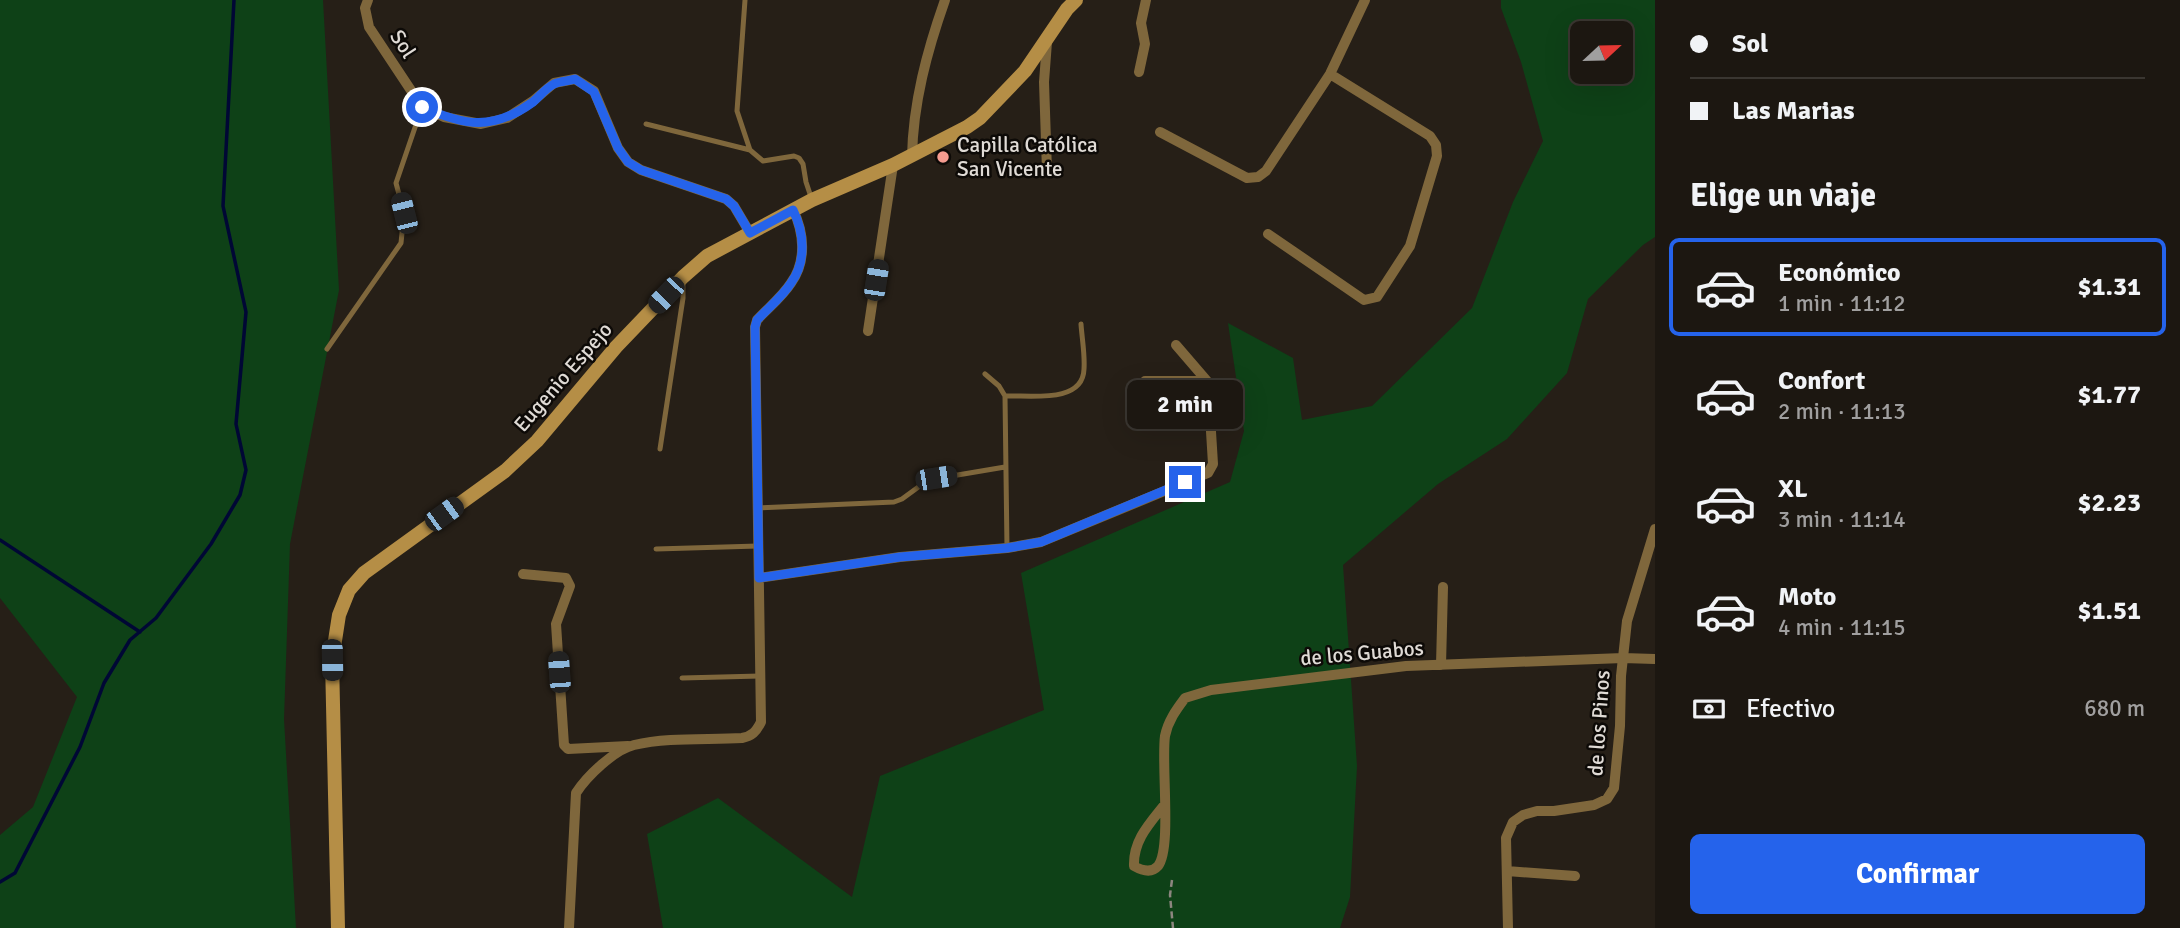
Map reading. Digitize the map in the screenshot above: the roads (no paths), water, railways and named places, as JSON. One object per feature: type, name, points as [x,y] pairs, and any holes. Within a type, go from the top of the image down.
[{"type":"street","name":"Sol","points":[[368,0],[365,8],[369,27],[422,107]]},
{"type":"street","points":[[912,156],[917,100],[932,38],[945,0]]},
{"type":"street","name":"Eugenio Espejo","points":[[338,928],[332,660],[339,615],[349,590],[364,573],[505,471],[537,441],[616,347],[682,277],[707,256],[812,200],[912,156],[980,118],[1025,71],[1076,0]]},
{"type":"street","points":[[1139,72],[1145,44],[1141,23],[1146,0]]},
{"type":"street","points":[[1160,132],[1247,178],[1258,177],[1266,171],[1330,74],[1365,0]]},
{"type":"street","points":[[1046,171],[1044,82],[1047,39]]},
{"type":"street","points":[[1268,234],[1364,300],[1377,298],[1409,246],[1437,156],[1436,145],[1430,136],[1330,74]]},
{"type":"street","points":[[422,107],[444,117],[481,124],[507,118],[533,102],[554,83],[575,79],[594,92],[618,148],[628,162],[641,170],[726,199],[734,206],[750,233]]},
{"type":"street","points":[[868,331],[893,165]]},
{"type":"street","points":[[523,574],[566,578],[570,586],[556,624],[564,745],[568,750],[662,741],[742,738],[751,736],[757,730],[761,722],[755,327],[757,320],[792,283],[797,272],[803,235],[793,210]]},
{"type":"street","points":[[759,578],[900,557],[1007,548],[1041,542],[1208,473],[1213,464],[1209,385],[1176,345]]},
{"type":"street","points":[[1145,381],[1207,381]]},
{"type":"street","name":"de los Pinos","points":[[1508,928],[1506,838],[1513,822],[1523,815],[1537,811],[1594,804],[1607,799],[1614,788],[1627,621],[1655,529]]},
{"type":"street","points":[[1441,666],[1443,587]]},
{"type":"street","name":"de los Guabos","points":[[1165,804],[1139,837],[1133,856],[1134,866],[1142,871],[1152,870],[1159,865],[1164,852],[1165,804],[1164,740],[1168,723],[1185,698],[1211,690],[1406,666],[1655,659]]},
{"type":"street","points":[[569,928],[576,793],[587,777],[631,746]]},
{"type":"street","points":[[1507,871],[1575,876]]},
{"type":"lane","points":[[745,0],[737,111],[750,150]]},
{"type":"lane","points":[[327,349],[401,243],[404,213],[396,183],[422,107]]},
{"type":"lane","points":[[646,124],[750,150],[764,161],[794,156],[799,158],[812,200]]},
{"type":"lane","points":[[660,449],[683,298],[682,277]]},
{"type":"lane","points":[[1005,396],[1066,394],[1076,389],[1082,382],[1084,370],[1081,324]]},
{"type":"lane","points":[[985,374],[999,386],[1005,396],[1007,548]]},
{"type":"lane","points":[[758,509],[894,502],[928,480],[1005,467]]},
{"type":"lane","points":[[656,549],[758,546]]},
{"type":"lane","points":[[682,678],[760,676]]},
{"type":"waterway","points":[[0,882],[15,873],[80,747],[104,683],[130,640],[156,618],[211,544],[240,495],[246,470],[236,424],[246,312],[223,206],[234,0]]},
{"type":"waterway","points":[[0,540],[140,632]]},
{"type":"place","name":"Capilla Católica San Vicente","points":[[943,157]]}]
